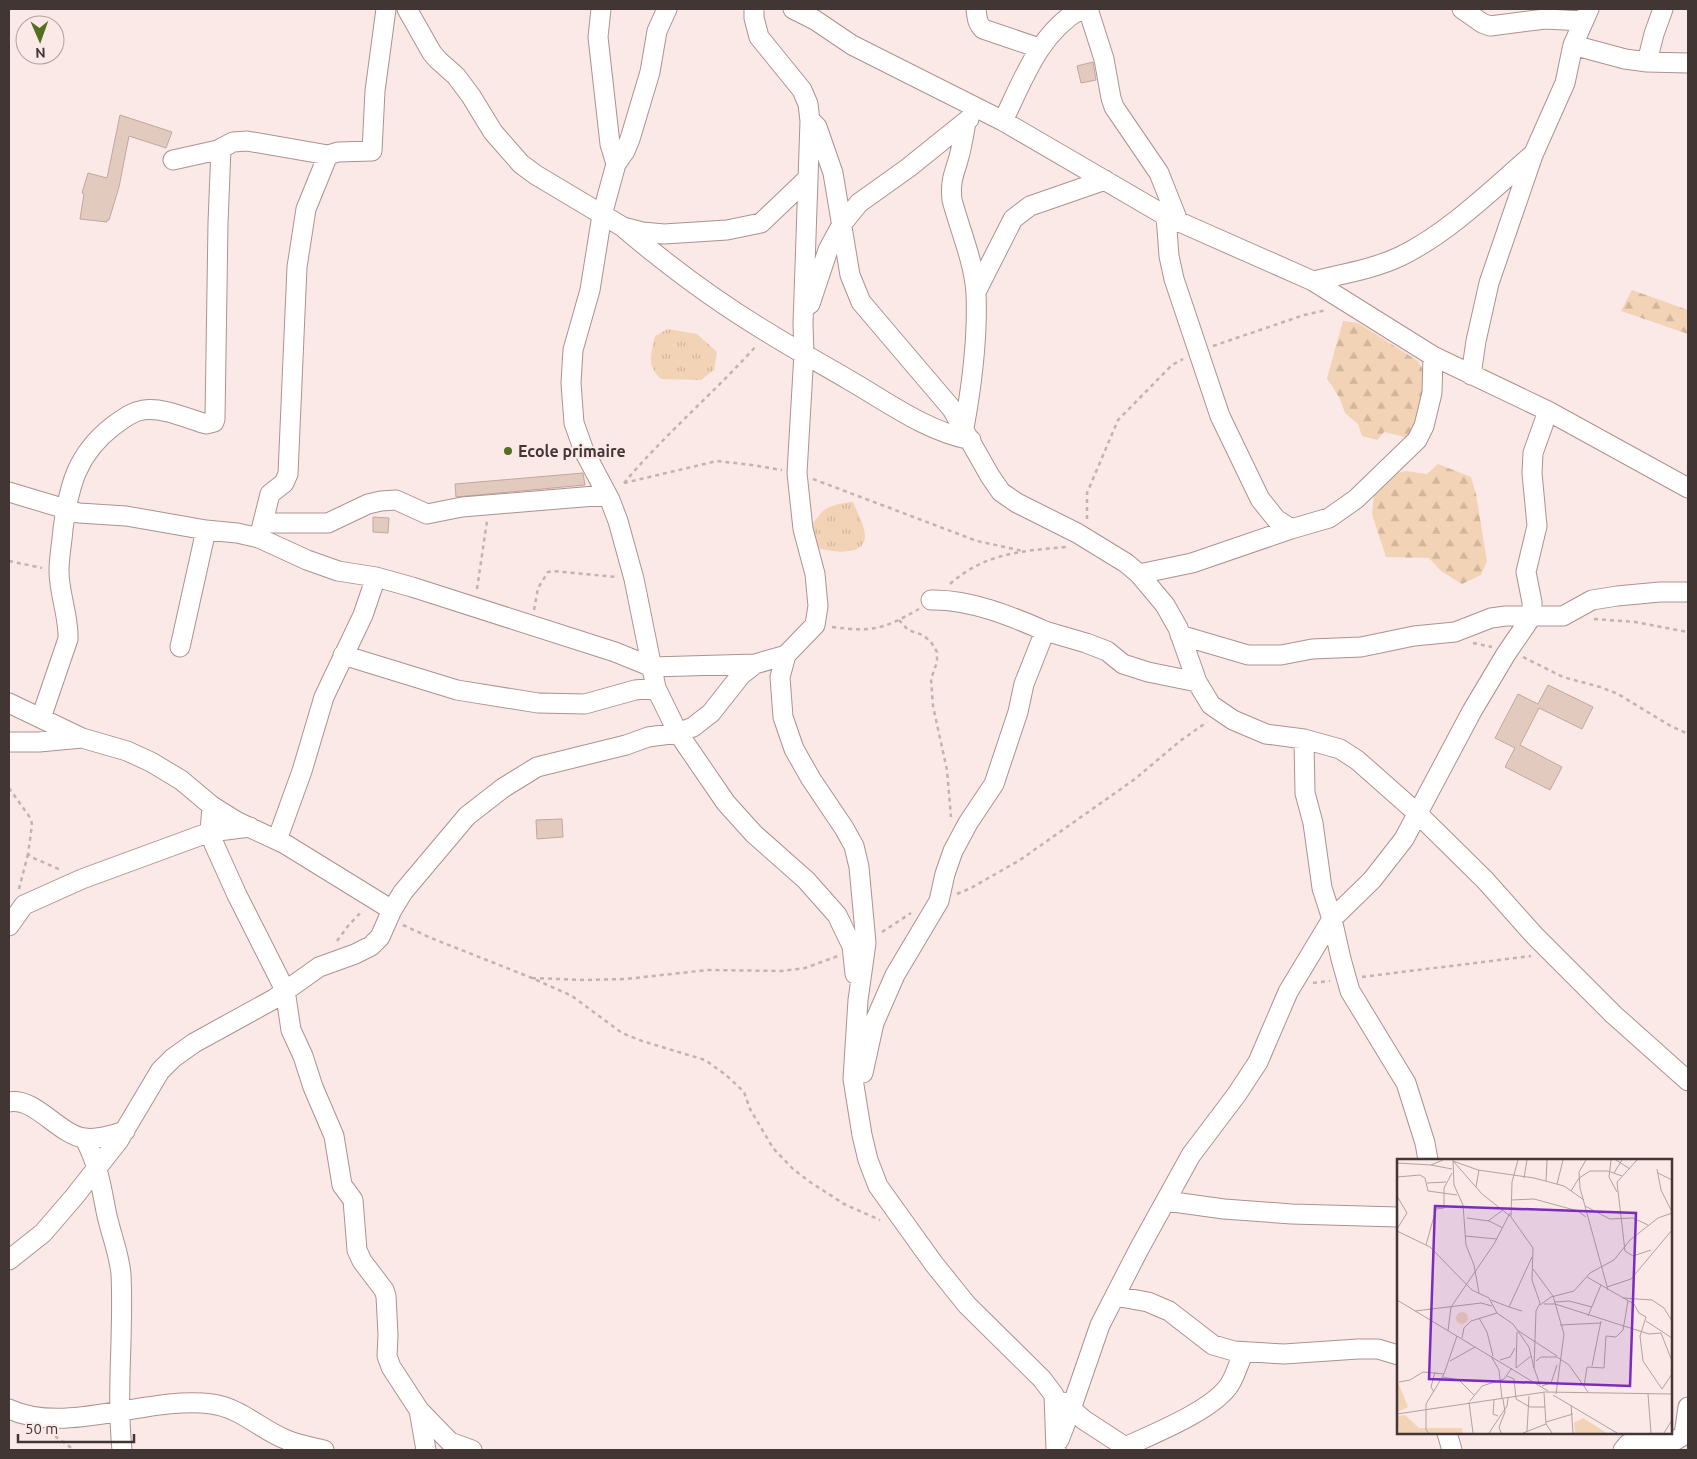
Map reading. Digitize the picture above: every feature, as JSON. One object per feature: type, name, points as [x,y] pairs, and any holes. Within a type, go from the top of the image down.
[{"type":"street","points":[[173,160],[221,148],[233,142],[247,141],[328,154],[338,152],[370,152],[372,150],[374,99],[386,9]]},
{"type":"street","points":[[407,9],[432,53],[456,76],[493,132],[521,164],[623,227],[714,298],[768,333],[908,416],[957,437],[968,434]]},
{"type":"street","points":[[601,9],[598,37],[610,144],[616,164]]},
{"type":"street","points":[[667,9],[657,31],[650,72],[630,139],[625,151],[616,164],[602,214],[590,290],[573,350],[571,383],[574,424],[584,451],[609,497],[624,540],[634,579],[656,688],[678,733],[726,803],[754,834],[806,880],[837,915],[859,947]]},
{"type":"street","points":[[754,9],[754,18],[759,37],[802,90],[808,104],[810,121],[803,324],[804,353],[797,473],[803,529],[814,574],[818,606],[815,625],[786,655],[780,677],[783,717],[794,749],[810,779],[844,828],[854,846],[859,867],[858,1000],[853,1079],[866,1152],[878,1186],[966,1305],[1042,1379],[1054,1395],[1084,1420],[1128,1449],[1191,1416],[1217,1398],[1230,1383],[1244,1352]]},
{"type":"street","points":[[793,9],[815,20],[852,45],[973,116],[1003,121],[1172,218],[1313,281],[1433,356],[1548,411],[1688,488]]},
{"type":"street","points":[[976,9],[979,26],[983,29],[1039,48]]},
{"type":"street","points":[[1003,121],[1039,48],[1063,20],[1081,9]]},
{"type":"street","points":[[1088,9],[1104,59],[1114,107],[1159,173],[1172,218],[1169,256],[1172,271],[1197,352],[1220,416],[1260,499],[1276,519],[1291,529]]},
{"type":"street","points":[[1462,9],[1482,23],[1490,26],[1545,18],[1586,15],[1573,45],[1565,83],[1533,155],[1489,284],[1476,341],[1471,375]]},
{"type":"street","points":[[1647,62],[1663,9]]},
{"type":"street","points":[[1573,45],[1625,59],[1647,62],[1688,63]]},
{"type":"street","points":[[803,324],[828,250],[842,224],[859,203],[908,168],[973,116]]},
{"type":"street","points":[[968,434],[975,354],[976,292],[952,200],[951,180],[973,116]]},
{"type":"street","points":[[810,121],[817,127],[833,173],[850,275],[861,302],[952,408],[1001,492],[1017,503],[1084,537],[1126,563],[1139,574],[1165,605],[1180,635],[1196,682],[1212,705],[1221,712],[1233,720],[1266,734],[1304,739],[1340,749],[1357,760],[1417,813],[1485,880],[1553,953],[1614,1014],[1688,1081]]},
{"type":"street","points":[[41,718],[68,639],[68,627],[59,572],[66,510],[75,472],[89,448],[130,413],[144,410],[159,410],[206,424],[214,422],[216,419],[218,222],[221,148]]},
{"type":"street","points":[[262,531],[270,494],[284,483],[288,474],[296,267],[306,209],[328,154]]},
{"type":"street","points":[[1313,281],[1367,268],[1399,256],[1426,242],[1533,155]]},
{"type":"street","points":[[623,227],[642,232],[664,234],[727,230],[761,223],[807,179]]},
{"type":"street","points":[[976,292],[1013,220],[1021,212],[1030,206],[1104,180]]},
{"type":"street","points":[[1139,574],[1192,563],[1329,518],[1356,499],[1417,440],[1424,426],[1432,392],[1433,356]]},
{"type":"street","points":[[1056,1449],[1072,1409],[1100,1326],[1191,1155],[1237,1094],[1258,1062],[1292,986],[1332,919],[1372,880],[1404,838],[1472,711],[1508,650],[1532,616],[1532,602],[1526,572],[1537,526],[1532,473],[1533,453],[1548,411]]},
{"type":"street","points":[[9,492],[79,514],[126,516],[206,530],[237,533],[328,523],[368,504],[382,501],[396,500],[427,514],[490,504],[609,497]]},
{"type":"street","points":[[180,647],[206,530]]},
{"type":"street","points":[[262,531],[307,560],[338,571],[376,576],[615,652],[652,667],[754,664],[786,655]]},
{"type":"street","points":[[277,840],[302,771],[324,697],[363,615],[376,576]]},
{"type":"street","points":[[1180,635],[1248,655],[1281,655],[1312,649],[1361,647],[1414,636],[1455,632],[1490,618],[1506,616],[1563,616],[1592,600],[1609,597],[1660,592],[1688,592]]},
{"type":"street","points":[[931,600],[942,600],[1003,613],[1045,631],[1107,651],[1123,664],[1196,682]]},
{"type":"street","points":[[857,1105],[874,1023],[895,975],[939,901],[945,874],[953,851],[968,823],[994,784],[1018,712],[1024,684],[1045,631]]},
{"type":"street","points":[[343,656],[457,690],[538,703],[585,704],[635,690],[656,688]]},
{"type":"street","points":[[9,1260],[43,1233],[97,1168],[125,1131],[160,1072],[173,1058],[194,1042],[265,1004],[320,967],[371,946],[380,937],[391,913],[409,884],[467,816],[525,773],[537,767],[626,745],[648,737],[678,733],[693,727],[711,713],[740,675],[754,664]]},
{"type":"street","points":[[9,703],[82,738],[127,751],[151,762],[181,780],[212,806],[236,821],[277,840],[391,913]]},
{"type":"street","points":[[9,742],[39,742],[82,738]]},
{"type":"street","points":[[1304,739],[1305,793],[1313,824],[1322,888],[1332,919],[1350,991],[1406,1083],[1426,1143],[1428,1159]]},
{"type":"street","points":[[212,806],[210,832],[214,844],[237,896],[285,990],[291,1030],[303,1056],[312,1087],[334,1136],[342,1185],[353,1200],[357,1250],[362,1261],[384,1290],[386,1296],[388,1335],[386,1356],[419,1410],[450,1442],[472,1450]]},
{"type":"street","points":[[12,921],[24,905],[82,879],[210,832],[250,827]]},
{"type":"street","points":[[9,1102],[16,1101],[26,1104],[74,1135],[84,1138],[100,1138],[125,1131]]},
{"type":"street","points":[[84,1138],[92,1152],[97,1168],[108,1219],[116,1244],[120,1273],[119,1411],[122,1450]]},
{"type":"street","points":[[1166,1201],[1224,1209],[1298,1215],[1397,1217]]},
{"type":"street","points":[[1115,1296],[1148,1302],[1169,1311],[1213,1345],[1244,1352],[1284,1354],[1378,1349],[1397,1355]]},
{"type":"street","points":[[1054,1395],[1056,1449]]},
{"type":"street","points":[[9,1409],[27,1417],[52,1419],[186,1403],[214,1404],[237,1412],[287,1440],[324,1450]]},
{"type":"street","points":[[1623,1450],[1628,1444],[1676,1440],[1684,1435],[1688,1407]]},
{"type":"street","points":[[419,1410],[426,1450]]},
{"type":"street","points":[[1448,1434],[1452,1450]]},
{"type":"path","points":[[815,625],[860,631],[878,629],[900,620],[923,607],[961,574],[977,564],[1004,555],[1074,546],[1084,537],[1088,513],[1087,493],[1118,420],[1172,365],[1197,352],[1304,315],[1351,305]]},
{"type":"path","points":[[609,497],[624,483],[650,452],[702,403],[768,333]]},
{"type":"path","points":[[624,483],[717,461],[752,465],[797,473],[978,541],[1027,551]]},
{"type":"path","points":[[474,607],[490,504]]},
{"type":"path","points":[[9,561],[59,572]]},
{"type":"path","points":[[530,626],[538,588],[548,572],[634,579]]},
{"type":"path","points":[[1590,618],[1635,622],[1688,632]]},
{"type":"path","points":[[900,620],[908,630],[923,635],[931,642],[937,652],[937,662],[930,679],[933,706],[947,770],[952,820]]},
{"type":"path","points":[[1455,632],[1469,642],[1508,650],[1563,677],[1618,694],[1669,725],[1688,734]]},
{"type":"path","points":[[939,901],[972,888],[1020,860],[1135,779],[1180,741],[1221,712]]},
{"type":"path","points":[[9,788],[32,819],[28,854],[12,921]]},
{"type":"path","points":[[28,854],[31,858],[82,879]]},
{"type":"path","points":[[320,967],[348,926],[361,912],[372,909],[391,913],[409,928],[572,996],[622,1033],[705,1060],[726,1074],[744,1092],[750,1109],[773,1148],[793,1169],[844,1204],[886,1222]]},
{"type":"path","points":[[532,978],[626,979],[708,970],[781,971],[805,968],[859,947],[912,913]]},
{"type":"path","points":[[1292,986],[1553,953]]},
{"type":"green space","points":[[1632,290],[1688,310],[1688,334],[1621,311]]},
{"type":"green space","points":[[1343,321],[1358,323],[1418,361],[1424,371],[1427,399],[1417,440],[1384,432],[1377,440],[1362,436],[1358,424],[1345,413],[1340,399],[1327,378]]},
{"type":"green space","points":[[668,329],[697,334],[717,352],[714,370],[701,380],[661,379],[651,364],[651,354],[655,336]]},
{"type":"green space","points":[[1438,464],[1471,477],[1476,494],[1487,561],[1481,575],[1462,584],[1441,571],[1429,558],[1386,557],[1372,514],[1374,493],[1386,475],[1406,471],[1427,474]]},
{"type":"green space","points":[[853,502],[862,522],[865,535],[863,543],[859,548],[843,552],[809,545],[807,529],[823,511],[835,505]]},
{"type":"building","points":[[1093,62],[1096,80],[1081,83],[1077,66]]},
{"type":"building","points":[[120,115],[172,132],[166,148],[129,136],[119,187],[109,220],[107,222],[80,219],[84,194],[82,193],[88,173],[107,178]]},
{"type":"building","points":[[583,473],[585,485],[456,497],[455,484]]},
{"type":"building","points":[[373,517],[389,518],[388,533],[373,532]]},
{"type":"building","points":[[1548,685],[1593,707],[1582,729],[1539,708],[1520,745],[1562,767],[1550,790],[1505,767],[1515,748],[1495,738],[1518,694],[1538,704]]},
{"type":"building","points":[[562,819],[563,837],[537,839],[536,820]]},
{"type":"place","name":"Ecole primaire","points":[[508,451]]}]
